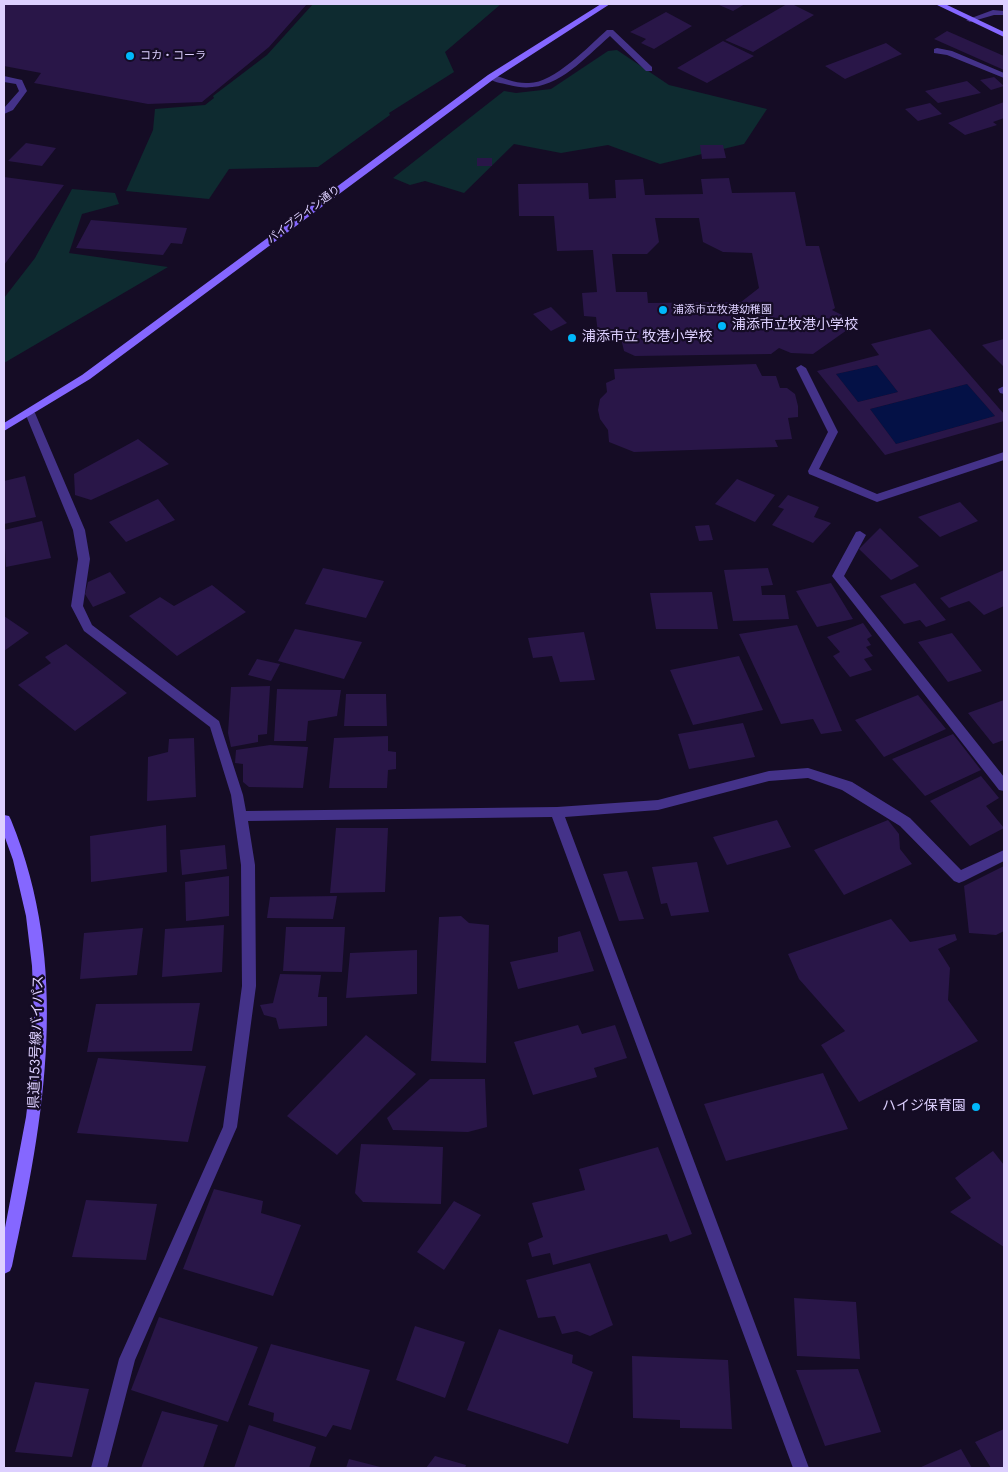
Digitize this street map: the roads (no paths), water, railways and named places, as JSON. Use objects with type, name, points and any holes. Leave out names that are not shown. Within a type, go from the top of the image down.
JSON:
[{"type":"main road","name":"パイプライン通り","points":[[4,428],[102,365],[491,77],[606,4]]},
{"type":"main road","points":[[939,4],[1004,35]]},
{"type":"main road","name":"県道153号線バイパス","points":[[4,820],[21,864],[28,890],[41,974],[39,1076],[32,1138],[4,1266]]},
{"type":"street","points":[[970,20],[993,12],[1004,13]]},
{"type":"street","points":[[491,77],[510,83],[536,85],[564,70],[610,32],[649,69]]},
{"type":"street","points":[[937,51],[949,52],[1004,76]]},
{"type":"street","points":[[4,79],[19,82],[23,91],[10,108],[4,111]]},
{"type":"street","points":[[801,368],[833,432],[813,471],[877,498],[1004,456]]},
{"type":"street","points":[[30,413],[79,530],[84,559],[77,606],[88,628],[214,724],[237,796],[248,865],[249,986],[230,1126],[127,1359],[99,1468]]},
{"type":"street","points":[[860,535],[838,576],[1004,786]]},
{"type":"street","points":[[241,816],[557,812],[658,805],[769,776],[808,773],[847,786],[905,822],[959,877],[1004,855]]},
{"type":"street","points":[[557,812],[801,1468]]},
{"type":"place","name":"コカ・コーラ","points":[[130,56]]},
{"type":"place","name":"浦添市立牧港幼稚園","points":[[663,310]]},
{"type":"place","name":"浦添市立牧港小学校","points":[[722,326]]},
{"type":"place","name":"浦添市立 牧港小学校","points":[[572,338]]},
{"type":"place","name":"ハイジ保育園","points":[[976,1107]]}]
